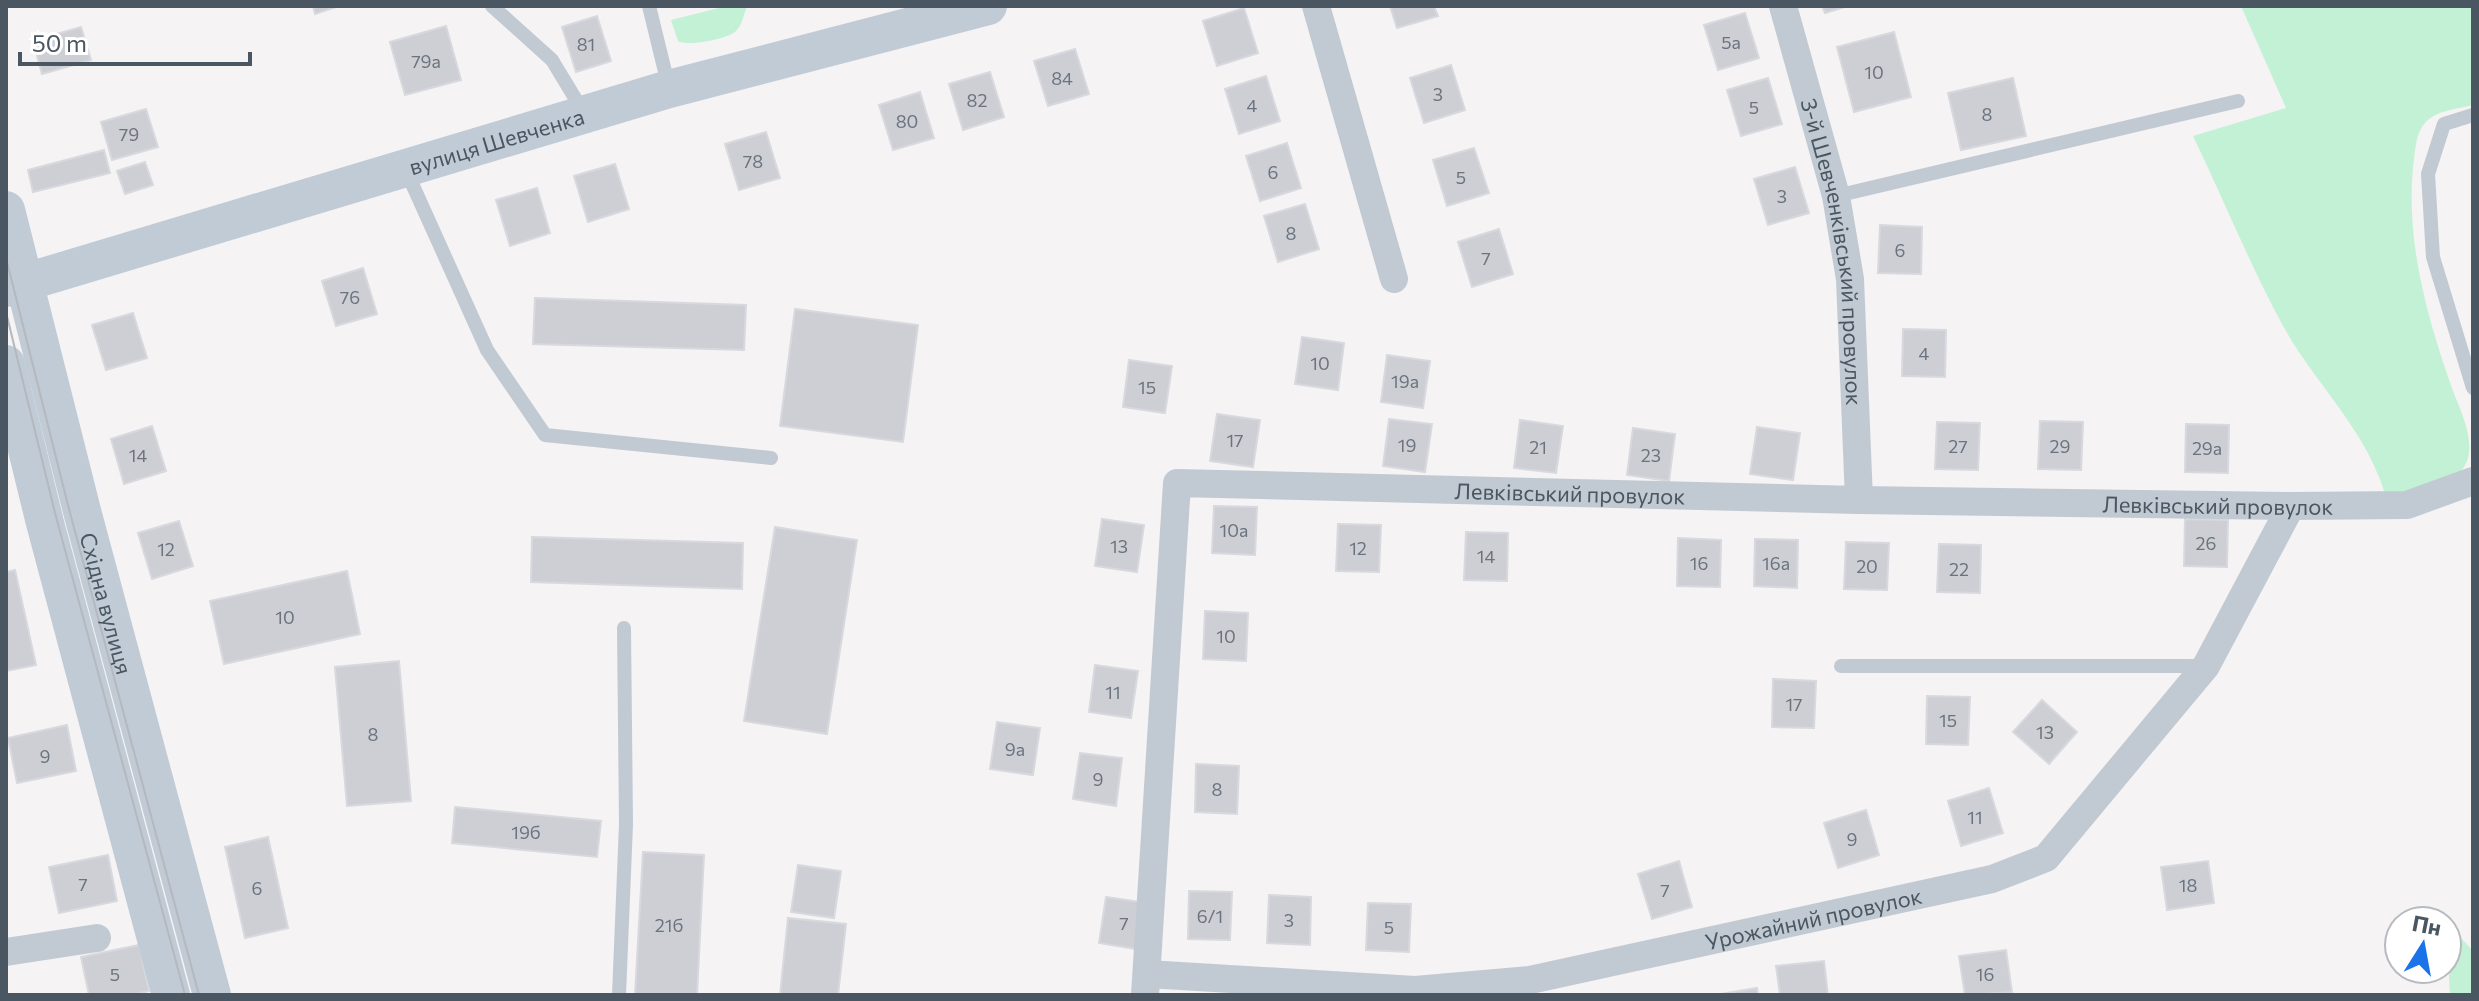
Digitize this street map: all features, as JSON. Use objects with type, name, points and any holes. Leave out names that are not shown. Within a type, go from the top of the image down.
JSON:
[{"type":"street","name":"вулиця Шевченка","points":[[15,285],[584,113],[988,6]]},
{"type":"street","points":[[1316,6],[1394,279]]},
{"type":"street","name":"3-й Шевченківський провулок","points":[[1783,6],[1836,196],[1850,279],[1859,500]]},
{"type":"street","name":"Східна вулиця","points":[[6,210],[15,285],[82,511],[212,995]]},
{"type":"street","name":"Східна вулиця","points":[[6,364],[45,523],[171,995]]},
{"type":"street","name":"Левківський провулок","points":[[1146,984],[1177,483],[1859,500],[2291,506],[2407,505],[2473,481]]},
{"type":"street","name":"Урожайний провулок","points":[[1146,984],[1415,990],[1530,980],[1992,879],[2046,858],[2206,666],[2291,506]]},
{"type":"street","points":[[6,952],[97,938]]},
{"type":"lane","points":[[492,6],[552,60],[584,113]]},
{"type":"lane","points":[[649,6],[669,89]]},
{"type":"lane","points":[[1836,196],[2238,101]]},
{"type":"lane","points":[[2473,115],[2444,124],[2428,174],[2433,257],[2473,388]]},
{"type":"lane","points":[[405,168],[487,350],[545,435],[771,458]]},
{"type":"lane","points":[[619,995],[626,824],[624,628]]},
{"type":"lane","points":[[1841,666],[2206,666]]},
{"type":"green space","points":[[727,6],[747,6],[741,23],[732,34],[707,41],[678,41],[671,20]]},
{"type":"green space","points":[[2241,6],[2473,6],[2473,105],[2441,113],[2423,125],[2416,147],[2412,188],[2412,218],[2420,277],[2443,363],[2469,439],[2464,467],[2440,484],[2387,501],[2379,476],[2355,430],[2282,324],[2193,136],[2286,108]]},
{"type":"green space","points":[[2463,940],[2473,951],[2473,995],[2450,995],[2449,985],[2463,985]]},
{"type":"building","points":[[313,6],[339,6],[315,14]]},
{"type":"building","points":[[1390,6],[1434,6],[1438,16],[1397,28]]},
{"type":"building","points":[[1822,6],[1848,6],[1825,13]]},
{"type":"building","points":[[1244,8],[1258,53],[1217,66],[1203,21]]},
{"type":"building","points":[[1745,13],[1759,58],[1718,70],[1704,25]]},
{"type":"building","points":[[597,16],[611,61],[576,72],[562,27]]},
{"type":"building","points":[[446,26],[461,80],[405,95],[390,42]]},
{"type":"building","points":[[81,27],[91,60],[42,74],[33,41]]},
{"type":"building","points":[[1894,32],[1911,97],[1854,112],[1837,47]]},
{"type":"building","points":[[1075,49],[1089,94],[1048,106],[1034,61]]},
{"type":"building","points":[[1451,65],[1465,110],[1424,123],[1410,78]]},
{"type":"building","points":[[990,72],[1004,117],[963,130],[949,84]]},
{"type":"building","points":[[1266,76],[1280,121],[1239,134],[1225,89]]},
{"type":"building","points":[[1768,78],[1782,124],[1741,136],[1727,90]]},
{"type":"building","points":[[2013,78],[2026,136],[1961,150],[1948,93]]},
{"type":"building","points":[[920,92],[934,138],[893,150],[879,105]]},
{"type":"building","points":[[146,109],[158,147],[112,160],[101,122]]},
{"type":"building","points":[[766,132],[780,178],[739,190],[725,144]]},
{"type":"building","points":[[1287,143],[1301,188],[1260,201],[1246,156]]},
{"type":"building","points":[[1474,148],[1489,193],[1447,206],[1433,160]]},
{"type":"building","points":[[104,150],[110,173],[33,192],[28,170]]},
{"type":"building","points":[[145,162],[153,185],[125,194],[117,171]]},
{"type":"building","points":[[615,164],[629,209],[588,222],[574,176]]},
{"type":"building","points":[[1795,167],[1809,213],[1768,225],[1754,179]]},
{"type":"building","points":[[537,188],[550,233],[510,246],[496,200]]},
{"type":"building","points":[[1305,204],[1319,249],[1278,262],[1264,216]]},
{"type":"building","points":[[1880,225],[1922,227],[1921,274],[1878,273]]},
{"type":"building","points":[[1499,229],[1513,274],[1472,287],[1458,242]]},
{"type":"building","points":[[363,268],[377,314],[336,326],[322,281]]},
{"type":"building","points":[[535,298],[746,305],[744,350],[533,344]]},
{"type":"building","points":[[795,309],[918,325],[903,442],[780,426]]},
{"type":"building","points":[[133,313],[147,358],[106,370],[92,325]]},
{"type":"building","points":[[1903,329],[1946,330],[1945,377],[1902,376]]},
{"type":"building","points":[[1302,337],[1344,343],[1338,390],[1295,384]]},
{"type":"building","points":[[1387,355],[1430,361],[1423,408],[1381,402]]},
{"type":"building","points":[[1129,360],[1172,366],[1165,413],[1123,407]]},
{"type":"building","points":[[1217,414],[1260,420],[1253,467],[1210,461]]},
{"type":"building","points":[[1389,419],[1432,424],[1425,472],[1383,466]]},
{"type":"building","points":[[1520,420],[1563,426],[1556,473],[1514,468]]},
{"type":"building","points":[[2040,421],[2083,422],[2081,470],[2038,469]]},
{"type":"building","points":[[1937,422],[1980,423],[1978,470],[1935,469]]},
{"type":"building","points":[[2186,424],[2229,425],[2228,473],[2185,472]]},
{"type":"building","points":[[152,426],[166,471],[124,484],[111,439]]},
{"type":"building","points":[[1757,427],[1800,433],[1793,480],[1750,474]]},
{"type":"building","points":[[1633,428],[1675,434],[1669,481],[1627,475]]},
{"type":"building","points":[[1214,506],[1257,507],[1255,555],[1212,553]]},
{"type":"building","points":[[1102,519],[1144,525],[1137,572],[1095,566]]},
{"type":"building","points":[[2185,519],[2228,520],[2227,567],[2184,566]]},
{"type":"building","points":[[179,521],[193,566],[152,579],[138,533]]},
{"type":"building","points":[[1338,524],[1381,525],[1379,572],[1336,571]]},
{"type":"building","points":[[775,527],[857,540],[827,734],[744,721]]},
{"type":"building","points":[[1466,532],[1508,533],[1507,581],[1464,580]]},
{"type":"building","points":[[532,537],[743,543],[742,589],[531,582]]},
{"type":"building","points":[[1678,538],[1721,540],[1720,587],[1677,586]]},
{"type":"building","points":[[1755,539],[1798,540],[1797,588],[1754,586]]},
{"type":"building","points":[[1846,542],[1889,543],[1887,590],[1844,589]]},
{"type":"building","points":[[1939,544],[1981,545],[1980,593],[1937,592]]},
{"type":"building","points":[[15,570],[36,665],[6,671],[6,572]]},
{"type":"building","points":[[347,571],[360,634],[224,664],[210,601]]},
{"type":"building","points":[[1205,611],[1248,613],[1246,661],[1203,659]]},
{"type":"building","points":[[399,661],[411,801],[347,806],[335,667]]},
{"type":"building","points":[[1095,665],[1138,671],[1131,718],[1089,712]]},
{"type":"building","points":[[1773,679],[1816,681],[1814,728],[1772,727]]},
{"type":"building","points":[[1927,696],[1970,697],[1968,745],[1926,744]]},
{"type":"building","points":[[2042,700],[2077,732],[2049,764],[2013,732]]},
{"type":"building","points":[[997,722],[1040,728],[1033,775],[990,769]]},
{"type":"building","points":[[67,725],[76,771],[17,783],[8,738]]},
{"type":"building","points":[[1080,753],[1122,758],[1116,806],[1073,799]]},
{"type":"building","points":[[1196,764],[1239,766],[1237,814],[1195,812]]},
{"type":"building","points":[[1989,788],[2003,833],[1961,846],[1948,801]]},
{"type":"building","points":[[455,807],[601,821],[597,857],[452,843]]},
{"type":"building","points":[[1866,810],[1879,855],[1838,868],[1824,823]]},
{"type":"building","points":[[268,837],[288,928],[245,938],[225,847]]},
{"type":"building","points":[[643,852],[704,855],[697,995],[635,995]]},
{"type":"building","points":[[108,855],[117,901],[59,913],[49,867]]},
{"type":"building","points":[[1679,861],[1692,907],[1652,919],[1638,874]]},
{"type":"building","points":[[2208,861],[2214,903],[2167,910],[2161,867]]},
{"type":"building","points":[[798,865],[841,871],[834,918],[791,912]]},
{"type":"building","points":[[1189,891],[1232,892],[1230,940],[1188,939]]},
{"type":"building","points":[[1269,895],[1311,897],[1310,945],[1267,943]]},
{"type":"building","points":[[1106,897],[1148,903],[1142,950],[1099,943]]},
{"type":"building","points":[[1368,903],[1411,904],[1409,952],[1366,950]]},
{"type":"building","points":[[788,918],[846,924],[838,995],[780,995]]},
{"type":"building","points":[[139,945],[149,991],[131,995],[89,995],[81,957]]},
{"type":"building","points":[[2006,950],[2012,992],[1965,995],[1959,956]]},
{"type":"building","points":[[1824,961],[1828,995],[1780,995],[1776,966]]},
{"type":"building","points":[[1757,988],[1758,995],[1715,995]]},
{"type":"tram line","points":[[6,258],[69,509],[199,995]]},
{"type":"tram line","points":[[6,312],[55,513],[185,995]]}]
